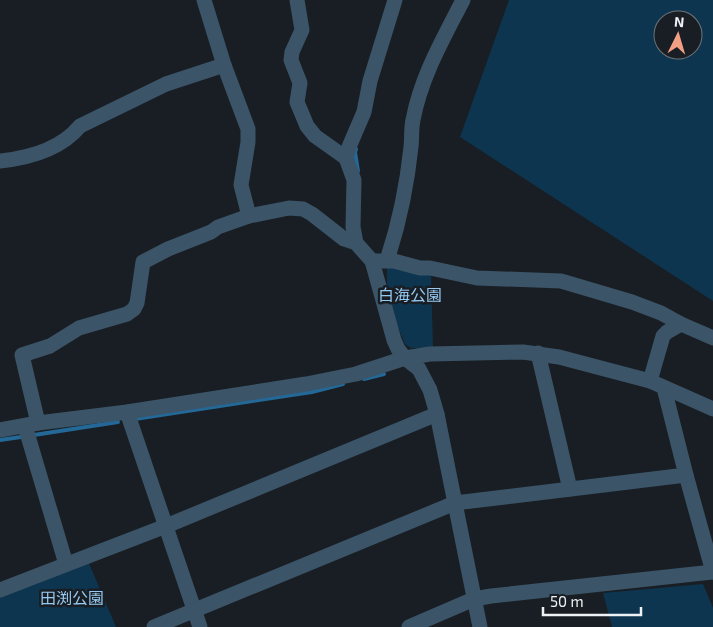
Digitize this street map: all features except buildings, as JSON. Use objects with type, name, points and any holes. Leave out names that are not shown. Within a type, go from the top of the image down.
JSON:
[{"type":"street","points":[[204,0],[224,65],[248,129],[248,142],[241,185],[249,216]]},
{"type":"street","points":[[296,0],[302,30],[292,52],[291,60],[300,83],[297,102],[307,126],[315,136],[346,158],[354,180],[353,227],[356,243]]},
{"type":"street","points":[[346,158],[364,112],[370,81],[395,0]]},
{"type":"street","points":[[463,0],[430,64],[412,122],[412,147],[396,234],[379,261],[394,340],[405,358],[419,369],[430,390],[437,414],[480,627]]},
{"type":"street","points":[[0,161],[35,154],[57,145],[71,136],[80,126],[166,84],[224,65]]},
{"type":"street","points":[[66,564],[31,424],[22,355],[50,346],[79,328],[127,314],[134,309],[137,303],[143,262],[168,249],[249,216],[297,207],[312,214],[344,238],[356,243],[379,261],[477,278],[561,281],[632,302],[661,313],[713,338]]},
{"type":"street","points":[[650,381],[663,336],[681,324]]},
{"type":"street","points":[[0,430],[306,384],[356,374],[405,358],[430,354],[523,352],[559,358],[650,381],[713,409]]},
{"type":"street","points":[[538,354],[570,488]]},
{"type":"street","points":[[409,627],[474,599],[713,572],[664,388]]},
{"type":"street","points":[[127,412],[200,627]]},
{"type":"street","points":[[0,590],[166,526],[437,414]]},
{"type":"street","points":[[154,627],[455,503],[686,475]]},
{"type":"green space","points":[[509,0],[713,0],[713,301],[460,137]]},
{"type":"green space","name":"白海公園","points":[[387,265],[431,274],[433,348],[411,348],[405,344],[397,325],[387,289]]},
{"type":"green space","name":"田渕公園","points":[[88,561],[116,627],[0,627],[0,597]]},
{"type":"green space","points":[[703,584],[713,608],[713,627],[612,627],[603,593]]},
{"type":"waterway","points":[[356,149],[358,171]]},
{"type":"waterway","points":[[364,379],[384,374]]},
{"type":"waterway","points":[[135,419],[312,392],[343,384]]},
{"type":"waterway","points":[[34,435],[118,422]]},
{"type":"waterway","points":[[0,440],[21,437]]}]
